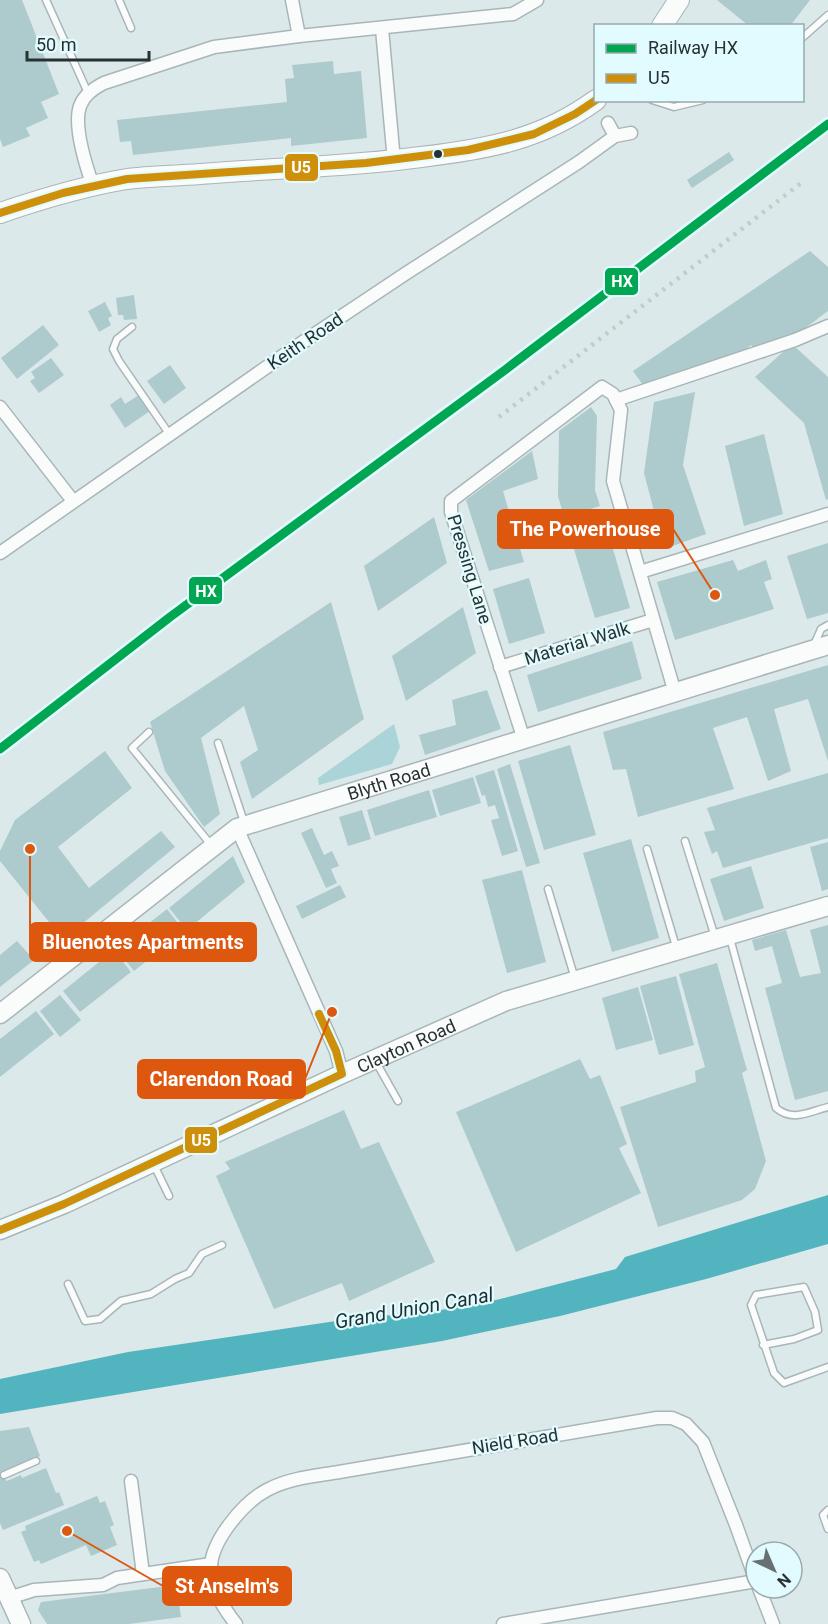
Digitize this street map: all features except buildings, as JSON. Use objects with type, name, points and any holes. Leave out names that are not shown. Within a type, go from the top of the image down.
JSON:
[{"type":"main road","points":[[663,24],[679,0]]},
{"type":"main road","points":[[0,213],[93,186],[128,179],[394,161],[470,152],[510,143],[553,126],[577,114],[594,101]]},
{"type":"street","points":[[292,0],[299,36]]},
{"type":"street","points":[[93,186],[78,124],[79,107],[88,93],[104,83],[201,50],[299,36],[513,14],[537,0]]},
{"type":"street","points":[[381,28],[394,161]]},
{"type":"street","points":[[608,123],[615,136]]},
{"type":"street","name":"Keith Road","points":[[0,553],[294,348],[615,136],[631,133]]},
{"type":"street","points":[[675,693],[613,481],[621,410],[616,400],[795,340],[828,326]]},
{"type":"street","name":"Pressing Lane","points":[[524,740],[451,512],[451,501],[602,387],[613,394],[616,400]]},
{"type":"street","points":[[0,407],[73,501]]},
{"type":"street","points":[[639,572],[828,514]]},
{"type":"street","name":"Material Walk","points":[[500,667],[653,620]]},
{"type":"street","name":"Blyth Road","points":[[0,1014],[212,847],[241,827],[819,648]]},
{"type":"street","points":[[241,827],[336,1051],[342,1074]]},
{"type":"street","name":"Clayton Road","points":[[2,1227],[64,1204],[374,1059],[506,1001],[828,906]]},
{"type":"street","name":"Nield Road","points":[[211,1564],[220,1542],[240,1512],[259,1494],[282,1484],[442,1453],[664,1418],[686,1424],[703,1442],[744,1547]]},
{"type":"street","points":[[131,1481],[142,1574]]},
{"type":"street","points":[[6,1601],[34,1590],[103,1585],[117,1578],[211,1564],[219,1597],[236,1624]]},
{"type":"street","points":[[0,1578],[6,1601],[21,1624]]},
{"type":"street","points":[[503,1624],[744,1583]]},
{"type":"street","points":[[764,1600],[773,1624]]},
{"type":"lane","points":[[46,0],[88,93]]},
{"type":"lane","points":[[119,0],[131,28]]},
{"type":"lane","points":[[804,36],[828,15]]},
{"type":"lane","points":[[659,102],[674,106],[693,102]]},
{"type":"lane","points":[[132,327],[117,339],[113,349],[170,435]]},
{"type":"lane","points":[[819,648],[821,629],[828,625]]},
{"type":"lane","points":[[149,732],[132,748],[212,847]]},
{"type":"lane","points":[[218,743],[241,827]]},
{"type":"lane","points":[[685,841],[722,936],[776,1108],[785,1116],[796,1116],[828,1107]]},
{"type":"lane","points":[[646,849],[677,950]]},
{"type":"lane","points":[[548,889],[575,980]]},
{"type":"lane","points":[[374,1059],[398,1101]]},
{"type":"lane","points":[[153,1162],[170,1196]]},
{"type":"lane","points":[[68,1284],[85,1322],[99,1319],[121,1302],[151,1294],[189,1273],[202,1254],[222,1245]]},
{"type":"lane","points":[[818,1330],[815,1312],[804,1287],[756,1294],[751,1305],[774,1373],[784,1383],[828,1367]]},
{"type":"lane","points":[[763,1345],[794,1339],[818,1330],[828,1332]]},
{"type":"lane","points":[[4,1475],[36,1461]]},
{"type":"lane","points":[[828,1510],[823,1515],[828,1529]]},
{"type":"shaded area","points":[[394,724],[400,747],[392,764],[319,785],[318,778]]},
{"type":"water","points":[[828,1195],[828,1244],[706,1279],[560,1316],[442,1341],[0,1414],[0,1379],[128,1352],[376,1315],[408,1316],[496,1300],[616,1269],[625,1257]]},
{"type":"railway","points":[[499,417],[805,180]]},
{"type":"rail line","name":"HX","points":[[0,749],[170,617],[505,370],[828,124]]},
{"type":"transit line","name":"U5","points":[[0,213],[63,193],[127,179],[366,163],[468,150],[534,134],[575,114],[594,101]]},
{"type":"transit line","name":"U5","points":[[0,1230],[64,1204],[342,1074],[336,1051],[319,1014]]},
{"type":"place","name":"The Powerhouse","points":[[715,595]]},
{"type":"place","name":"Bluenotes Apartments","points":[[30,849]]},
{"type":"place","name":"Clarendon Road","points":[[332,1012]]},
{"type":"place","name":"St Anselm's","points":[[67,1531]]},
{"type":"water label","name":"Grand Union Canal","points":[[414,1308]]}]
